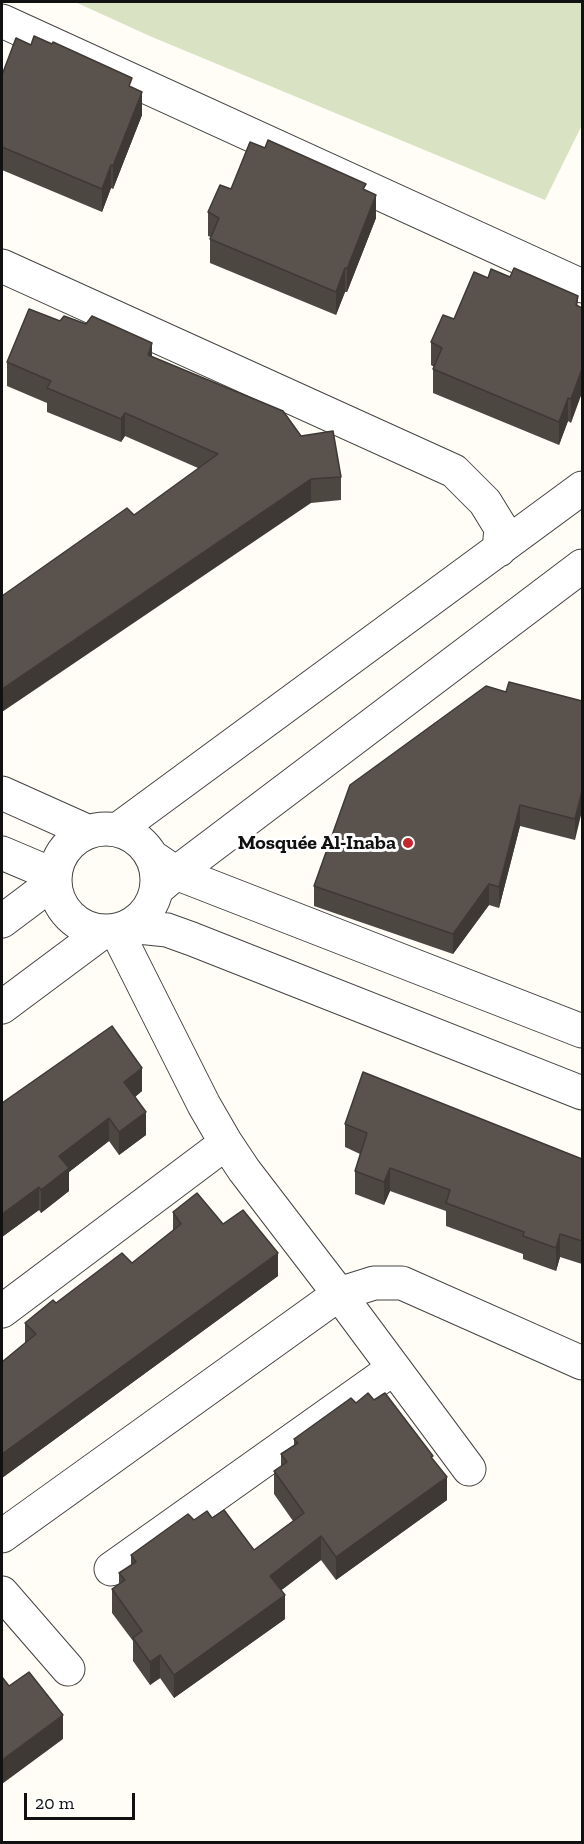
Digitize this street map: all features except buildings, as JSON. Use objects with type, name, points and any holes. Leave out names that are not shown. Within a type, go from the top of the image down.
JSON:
[{"type":"street","points":[[2,21],[582,286]]},
{"type":"street","points":[[2,266],[454,471],[486,502],[501,528],[499,550]]},
{"type":"street","points":[[582,489],[103,831],[76,838],[65,849],[58,861],[54,878],[58,901],[69,917],[85,927],[166,930],[184,936],[582,1093]]},
{"type":"street","points":[[2,1007],[116,929],[142,917],[151,904],[161,873],[582,566]]},
{"type":"street","points":[[2,793],[103,831],[131,835],[142,844],[161,873],[582,1031]]},
{"type":"street","points":[[2,853],[54,878]]},
{"type":"street","points":[[2,921],[54,878]]},
{"type":"street","points":[[116,929],[204,1105],[226,1143],[469,1469]]},
{"type":"street","points":[[2,1311],[226,1143]]},
{"type":"street","points":[[2,1536],[339,1294],[374,1283],[402,1283],[582,1364]]},
{"type":"street","points":[[111,1569],[394,1368]]},
{"type":"street","points":[[2,1593],[68,1669]]},
{"type":"green space","points":[[75,2],[582,2],[582,125],[545,200],[152,37]]},
{"type":"place","name":"Mosquée Al-Inaba","points":[[408,843]]}]
